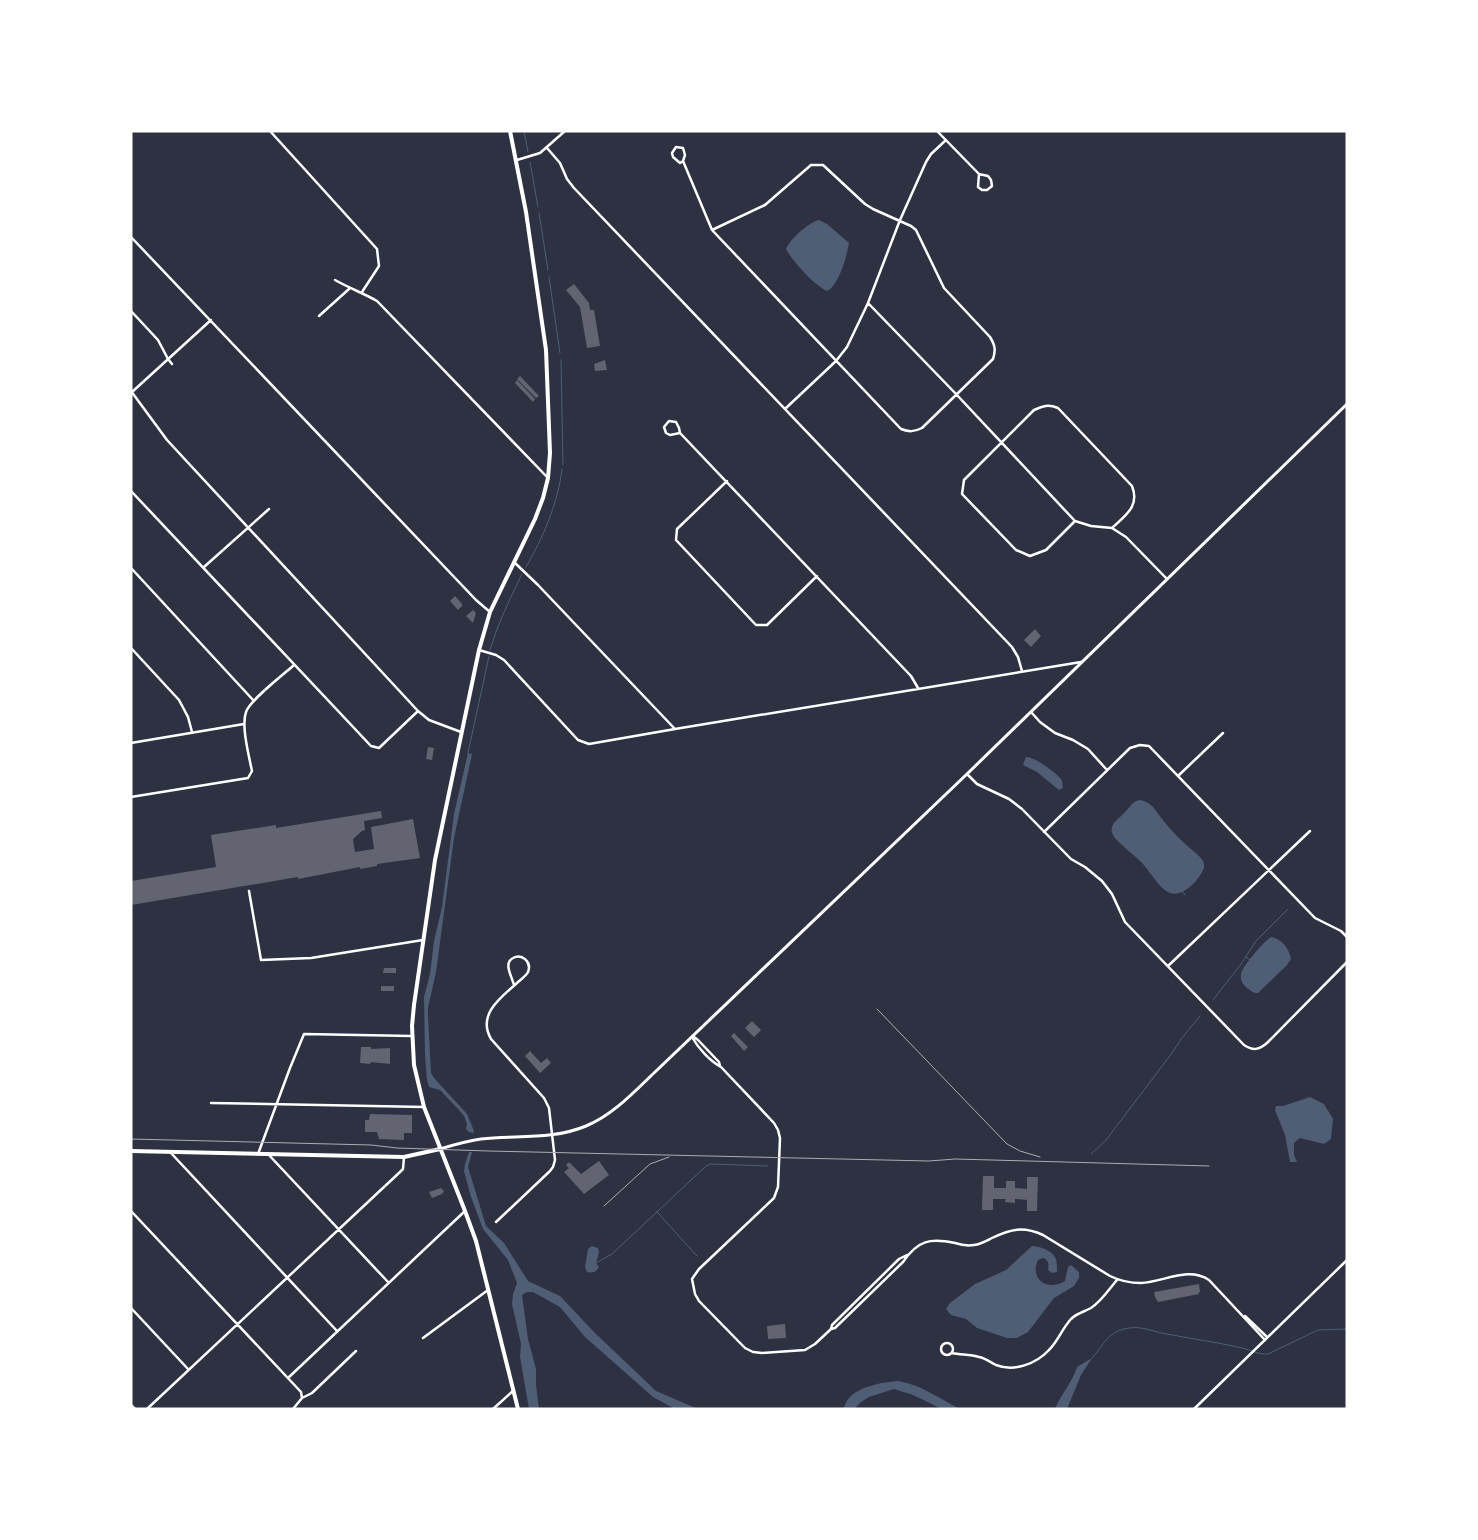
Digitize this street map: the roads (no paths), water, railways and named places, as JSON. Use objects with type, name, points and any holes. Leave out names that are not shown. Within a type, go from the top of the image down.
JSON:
[{"type":"main road","points":[[510,131],[517,160],[535,266],[547,358],[550,452],[548,478],[535,519],[490,612],[478,650],[439,838],[414,1004],[412,1036],[416,1077],[424,1107],[476,1242],[518,1409]]},
{"type":"main road","points":[[131,1151],[404,1157],[481,1139],[553,1134],[586,1126],[609,1113],[625,1101],[967,774],[1347,404]]},
{"type":"street","points":[[270,131],[377,249],[379,266],[362,292]]},
{"type":"street","points":[[517,160],[540,153],[565,131]]},
{"type":"street","points":[[937,131],[979,174],[988,176],[992,186],[988,190],[982,190],[978,187],[979,174]]},
{"type":"street","points":[[786,408],[836,361],[847,347],[868,303],[900,220],[931,154],[946,140]]},
{"type":"street","points":[[683,161],[680,162],[673,157],[672,153],[676,147],[683,148],[685,155],[683,161],[712,230],[901,429],[915,432],[922,428],[993,358],[994,344],[990,337],[944,288],[916,230],[900,220],[865,204],[823,165],[811,165],[765,205],[712,230]]},
{"type":"street","points":[[547,148],[560,163],[567,179],[574,188],[1012,647],[1018,657],[1022,671]]},
{"type":"street","points":[[131,237],[212,320],[476,600],[490,612]]},
{"type":"street","points":[[335,280],[349,289],[362,292],[377,301],[548,478]]},
{"type":"street","points":[[319,316],[349,289]]},
{"type":"street","points":[[868,303],[1075,521],[1083,525],[1112,528],[1126,537],[1167,579]]},
{"type":"street","points":[[131,311],[158,340],[172,364]]},
{"type":"street","points":[[212,320],[132,392],[167,440],[418,711],[429,720],[461,732]]},
{"type":"street","points":[[1075,521],[1046,550],[1030,556],[1016,550],[962,494],[964,480],[1034,410],[1043,406],[1050,405],[1058,408],[1132,486],[1135,494],[1133,504],[1130,510],[1112,528]]},
{"type":"street","points":[[680,433],[670,435],[666,433],[664,427],[669,421],[676,422],[680,433],[911,676],[918,688]]},
{"type":"street","points":[[727,481],[677,529],[676,540],[756,625],[767,625],[817,576]]},
{"type":"street","points":[[131,491],[371,746],[379,748],[418,711]]},
{"type":"street","points":[[204,567],[269,508]]},
{"type":"street","points":[[514,562],[675,729]]},
{"type":"street","points":[[131,568],[255,701]]},
{"type":"street","points":[[131,648],[179,700],[188,717],[192,733]]},
{"type":"street","points":[[478,650],[496,655],[504,660],[578,740],[590,744],[1081,662]]},
{"type":"street","points":[[131,797],[248,778],[252,771],[244,724],[246,711],[294,664]]},
{"type":"street","points":[[1030,712],[1055,733],[1074,740],[1088,749],[1107,770]]},
{"type":"street","points":[[131,743],[244,724]]},
{"type":"street","points":[[1178,776],[1223,734]]},
{"type":"street","points":[[1044,832],[1130,748],[1140,745],[1149,746],[1315,918],[1341,931],[1347,937]]},
{"type":"street","points":[[967,774],[977,784],[1010,799],[1071,859],[1085,867],[1102,881],[1112,894],[1125,922],[1244,1045],[1254,1049],[1262,1047],[1267,1043],[1347,962]]},
{"type":"street","points":[[1168,966],[1310,831]]},
{"type":"street","points":[[250,891],[261,960],[311,958],[423,940]]},
{"type":"street","points":[[496,1222],[553,1167],[555,1160],[549,1108],[544,1098],[491,1039],[487,1031],[486,1022],[493,1006],[528,972],[529,964],[526,959],[520,956],[515,956],[508,964],[508,970],[514,985]]},
{"type":"street","points":[[258,1154],[304,1034],[412,1036]]},
{"type":"street","points":[[692,1036],[698,1040],[774,1123],[780,1138],[778,1187],[772,1201],[696,1271],[692,1283],[694,1294],[699,1301],[745,1348],[753,1352],[762,1353],[805,1350],[815,1344],[831,1329],[835,1328],[903,1262],[908,1254],[926,1242],[940,1240],[973,1246],[1009,1231],[1024,1229],[1034,1230],[1117,1280],[1142,1283],[1187,1274],[1203,1276],[1248,1318],[1266,1339]]},
{"type":"street","points":[[211,1103],[424,1107]]},
{"type":"street","points":[[170,1152],[337,1330]]},
{"type":"street","points":[[268,1154],[389,1283]]},
{"type":"street","points":[[147,1409],[404,1169],[404,1157]]},
{"type":"street","points":[[131,1210],[301,1392],[302,1398]]},
{"type":"street","points":[[288,1378],[465,1211]]},
{"type":"street","points":[[1194,1409],[1347,1260]]},
{"type":"street","points":[[952,1353],[953,1349],[949,1343],[942,1345],[940,1349],[943,1354],[949,1355],[952,1353],[978,1357],[1004,1367],[1028,1365],[1038,1360],[1047,1352],[1072,1318],[1100,1301],[1117,1280]]},
{"type":"street","points":[[423,1338],[488,1290]]},
{"type":"street","points":[[131,1308],[189,1369]]},
{"type":"street","points":[[293,1409],[302,1398],[312,1393],[356,1351]]},
{"type":"street","points":[[493,1409],[514,1390]]},
{"type":"street","points":[[131,1405],[135,1409]]},
{"type":"water","points":[[819,220],[827,224],[849,243],[839,277],[827,291],[804,273],[786,249],[800,232]]},
{"type":"water","points":[[468,753],[472,754],[454,838],[436,972],[428,1016],[431,1073],[467,1114],[474,1131],[473,1133],[466,1129],[467,1124],[464,1116],[440,1090],[429,1087],[425,1055],[424,997],[442,907],[454,814]]},
{"type":"water","points":[[1026,757],[1039,762],[1054,773],[1062,780],[1063,788],[1059,790],[1037,772],[1023,765]]},
{"type":"water","points":[[1141,800],[1153,807],[1175,834],[1203,861],[1204,869],[1196,881],[1178,894],[1164,890],[1141,862],[1113,835],[1112,828],[1114,822],[1133,803]]},
{"type":"water","points":[[1271,937],[1284,945],[1289,951],[1291,959],[1258,993],[1255,993],[1243,984],[1241,974],[1254,954]]},
{"type":"water","points":[[1310,1097],[1324,1104],[1333,1119],[1331,1139],[1324,1144],[1300,1138],[1294,1143],[1294,1155],[1297,1162],[1290,1162],[1285,1135],[1275,1110],[1276,1106],[1283,1106]]},
{"type":"water","points":[[469,1152],[472,1152],[468,1167],[486,1226],[504,1243],[528,1281],[560,1296],[595,1333],[656,1391],[698,1409],[675,1409],[653,1397],[585,1337],[560,1307],[533,1292],[527,1292],[522,1295],[528,1339],[536,1369],[539,1409],[529,1409],[520,1357],[521,1344],[512,1304],[517,1283],[508,1260],[483,1229],[471,1197],[464,1171]]},
{"type":"water","points":[[592,1246],[598,1248],[599,1252],[596,1263],[599,1267],[595,1271],[587,1272],[585,1267],[588,1249]]},
{"type":"water","points":[[1032,1246],[1046,1250],[1056,1259],[1057,1272],[1052,1273],[1048,1270],[1046,1260],[1043,1258],[1038,1260],[1036,1273],[1042,1282],[1052,1285],[1065,1281],[1068,1267],[1071,1265],[1079,1272],[1079,1278],[1074,1286],[1054,1298],[1028,1332],[1017,1338],[1007,1338],[977,1328],[966,1319],[951,1315],[946,1309],[950,1303],[975,1284],[1006,1270]]},
{"type":"water","points":[[1092,1358],[1081,1375],[1067,1409],[1055,1409],[1077,1367]]},
{"type":"water","points":[[898,1381],[922,1389],[960,1409],[942,1409],[913,1395],[894,1389],[869,1397],[854,1409],[843,1409],[849,1398],[859,1390]]},
{"type":"waterway","points":[[524,131],[528,152]]},
{"type":"waterway","points":[[530,162],[538,207]]},
{"type":"waterway","points":[[539,213],[548,270]]},
{"type":"waterway","points":[[549,277],[560,353]]},
{"type":"waterway","points":[[561,360],[563,465]]},
{"type":"waterway","points":[[526,567],[549,520],[557,495],[562,469]]},
{"type":"waterway","points":[[490,650],[500,621],[522,574]]},
{"type":"waterway","points":[[468,753],[489,656]]},
{"type":"waterway","points":[[1213,1000],[1256,941],[1288,909]]},
{"type":"waterway","points":[[1246,957],[1250,960]]},
{"type":"waterway","points":[[1091,1154],[1106,1140],[1200,1016]]},
{"type":"waterway","points":[[596,1263],[612,1254],[706,1166],[710,1164],[768,1166]]},
{"type":"waterway","points":[[657,1212],[697,1256]]},
{"type":"waterway","points":[[1092,1358],[1110,1336],[1118,1331],[1129,1328],[1144,1329],[1233,1346],[1265,1354],[1318,1330],[1347,1329]]},
{"type":"railway","points":[[877,1009],[1007,1144],[1020,1151],[1040,1157]]},
{"type":"railway","points":[[131,1139],[371,1145],[397,1148],[488,1151],[929,1161],[955,1159],[1209,1166]]},
{"type":"railway","points":[[604,1206],[650,1164],[669,1157]]}]
